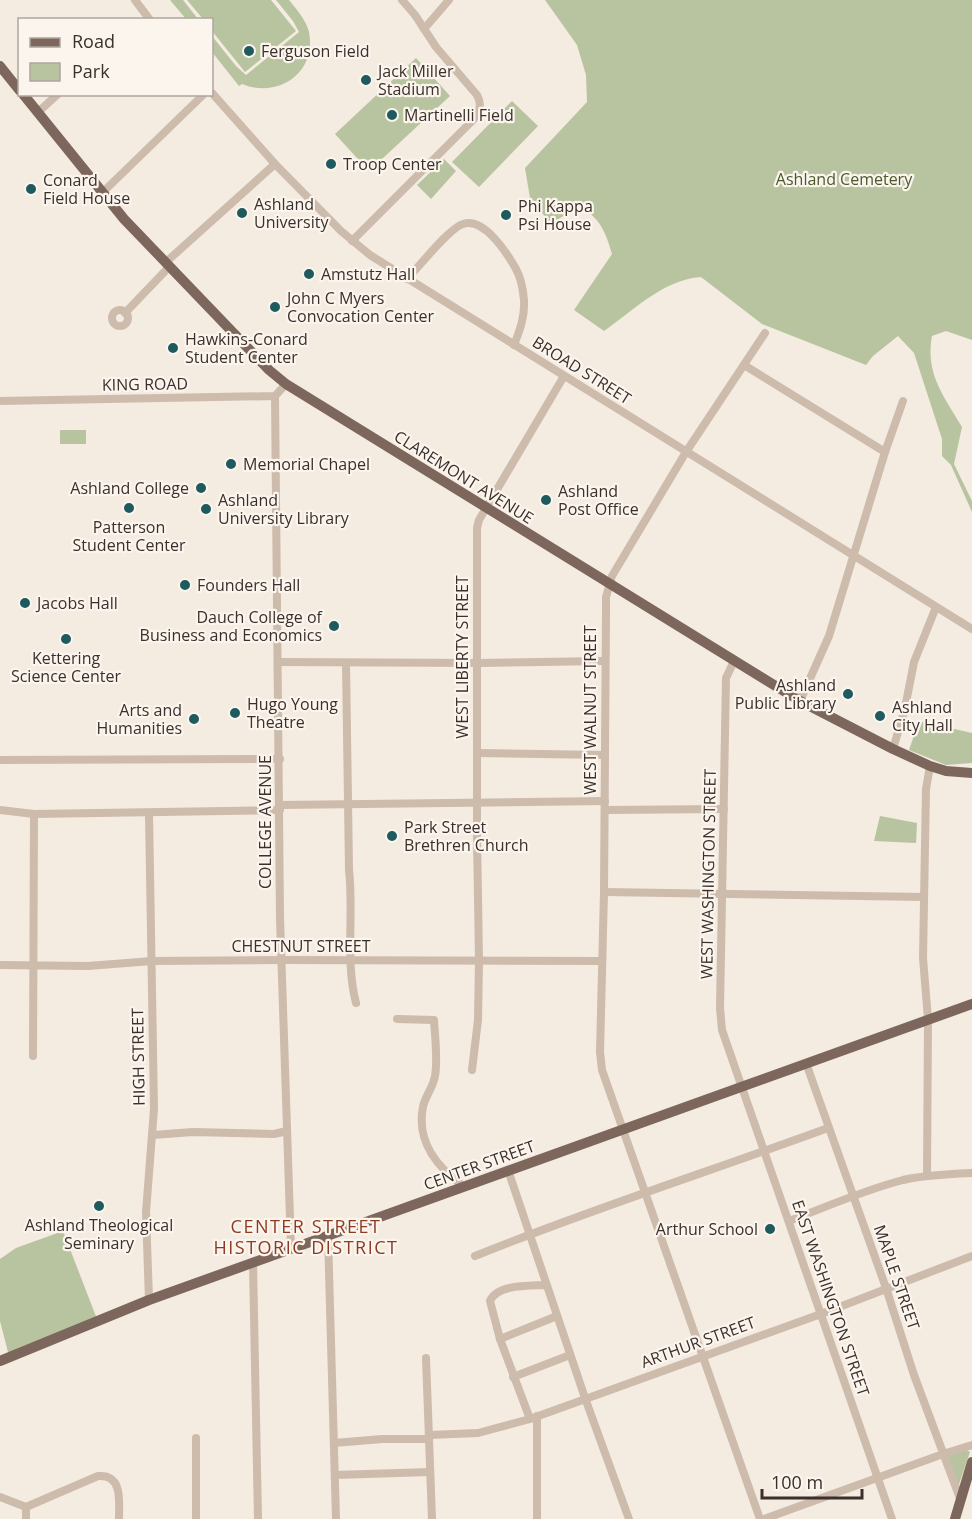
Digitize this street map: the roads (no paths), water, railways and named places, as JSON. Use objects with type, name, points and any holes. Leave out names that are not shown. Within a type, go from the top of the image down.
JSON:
[{"type":"main road","points":[[0,66],[18,88]]},
{"type":"main road","name":"CLAREMONT AVENUE","points":[[25,96],[103,192],[167,265],[269,370],[286,384],[800,701],[930,766],[946,771],[972,773]]},
{"type":"main road","name":"CENTER STREET","points":[[0,1361],[149,1300],[972,1004]]},
{"type":"main road","points":[[955,1519],[972,1461]]},
{"type":"street","points":[[135,0],[146,18]]},
{"type":"street","points":[[352,241],[471,122],[480,110],[477,95],[436,47],[416,15],[402,0]]},
{"type":"street","points":[[424,29],[448,0]]},
{"type":"street","name":"BROAD STREET","points":[[213,94],[275,164],[352,241],[407,279],[972,629]]},
{"type":"street","points":[[37,112],[55,96]]},
{"type":"street","points":[[103,192],[202,96]]},
{"type":"street","points":[[125,313],[167,265],[275,164]]},
{"type":"street","points":[[407,279],[455,228],[469,223],[483,227],[516,269],[521,283],[524,315],[514,345]]},
{"type":"street","name":"WEST WALNUT STREET","points":[[762,1519],[622,1128],[602,1070],[600,1052],[604,892],[606,597],[612,576],[686,452],[765,333]]},
{"type":"street","points":[[744,365],[885,452]]},
{"type":"street","name":"WEST LIBERTY STREET","points":[[472,1070],[478,1020],[479,961],[477,528],[479,520],[564,376]]},
{"type":"street","points":[[275,396],[286,384]]},
{"type":"street","name":"KING ROAD","points":[[0,401],[275,396]]},
{"type":"street","name":"COLLEGE AVENUE","points":[[275,396],[282,960],[291,1248]]},
{"type":"street","points":[[800,701],[829,636],[885,452],[903,401]]},
{"type":"street","points":[[893,749],[905,708],[914,662],[936,607]]},
{"type":"street","points":[[278,662],[605,661]]},
{"type":"street","name":"WEST WASHINGTON STREET","points":[[734,661],[726,678],[721,1020],[743,1087]]},
{"type":"street","points":[[346,663],[351,989],[356,1003]]},
{"type":"street","points":[[477,753],[604,755]]},
{"type":"street","points":[[0,760],[279,759]]},
{"type":"street","points":[[927,1176],[928,1019],[923,958],[926,789],[930,766]]},
{"type":"street","points":[[0,810],[34,814],[149,813],[348,804],[477,803],[724,809]]},
{"type":"street","name":"HIGH STREET","points":[[149,813],[153,1135],[146,1212],[149,1300]]},
{"type":"street","points":[[33,1056],[34,814]]},
{"type":"street","points":[[604,892],[924,897]]},
{"type":"street","name":"CHESTNUT STREET","points":[[0,965],[88,966],[152,961],[282,960],[602,961]]},
{"type":"street","points":[[397,1019],[434,1020],[435,1075],[425,1100],[422,1122],[425,1140],[435,1161],[463,1186]]},
{"type":"street","name":"MAPLE STREET","points":[[806,1063],[886,1288],[914,1375],[961,1501]]},
{"type":"street","name":"EAST WASHINGTON STREET","points":[[743,1087],[892,1519]]},
{"type":"street","points":[[475,1256],[645,1192],[828,1128]]},
{"type":"street","points":[[153,1135],[193,1132],[274,1134],[287,1131]]},
{"type":"street","points":[[508,1170],[546,1286],[629,1519]]},
{"type":"street","points":[[789,1221],[896,1182],[927,1176],[972,1173]]},
{"type":"street","points":[[328,1236],[336,1519]]},
{"type":"street","name":"ARTHUR STREET","points":[[334,1443],[478,1433],[533,1417],[821,1314],[972,1256]]},
{"type":"street","points":[[253,1263],[258,1519]]},
{"type":"street","points":[[537,1519],[533,1417],[513,1377],[491,1310],[492,1296],[506,1290],[546,1286]]},
{"type":"street","points":[[500,1339],[557,1316]]},
{"type":"street","points":[[513,1377],[570,1355]]},
{"type":"street","points":[[426,1358],[432,1519]]},
{"type":"street","points":[[196,1438],[196,1519]]},
{"type":"street","points":[[762,1519],[972,1445]]},
{"type":"street","points":[[335,1475],[430,1472]]},
{"type":"street","points":[[0,1497],[26,1507],[98,1476],[105,1476],[115,1482],[119,1491],[119,1519]]},
{"type":"street","points":[[26,1507],[27,1519]]},
{"type":"place","name":"Ferguson Field","points":[[249,51]]},
{"type":"place","name":"Jack Miller Stadium","points":[[366,80]]},
{"type":"place","name":"Martinelli Field","points":[[392,115]]},
{"type":"place","name":"Troop Center","points":[[331,164]]},
{"type":"place","name":"Conard Field House","points":[[31,189]]},
{"type":"place","name":"Ashland University","points":[[242,213]]},
{"type":"place","name":"Phi Kappa Psi House","points":[[506,215]]},
{"type":"place","name":"Amstutz Hall","points":[[309,274]]},
{"type":"place","name":"John C Myers Convocation Center","points":[[275,307]]},
{"type":"place","name":"Hawkins-Conard Student Center","points":[[173,348]]},
{"type":"place","name":"Memorial Chapel","points":[[231,464]]},
{"type":"place","name":"Ashland College","points":[[201,488]]},
{"type":"place","name":"Ashland Post Office","points":[[546,500]]},
{"type":"place","name":"Patterson Student Center","points":[[129,508]]},
{"type":"place","name":"Ashland University Library","points":[[206,509]]},
{"type":"place","name":"Founders Hall","points":[[185,585]]},
{"type":"place","name":"Jacobs Hall","points":[[25,603]]},
{"type":"place","name":"Dauch College of Business and Economics","points":[[334,626]]},
{"type":"place","name":"Kettering Science Center","points":[[66,639]]},
{"type":"place","name":"Ashland Public Library","points":[[848,694]]},
{"type":"place","name":"Hugo Young Theatre","points":[[235,713]]},
{"type":"place","name":"Ashland City Hall","points":[[880,716]]},
{"type":"place","name":"Arts and Humanities","points":[[194,719]]},
{"type":"place","name":"Park Street Brethren Church","points":[[392,836]]},
{"type":"place","name":"Ashland Theological Seminary","points":[[99,1206]]},
{"type":"place","name":"Arthur School","points":[[770,1229]]},
{"type":"district","name":"CENTER STREET HISTORIC DISTRICT","points":[[306,1236]]},
{"type":"park label","name":"Ashland Cemetery","points":[[844,179]]}]
